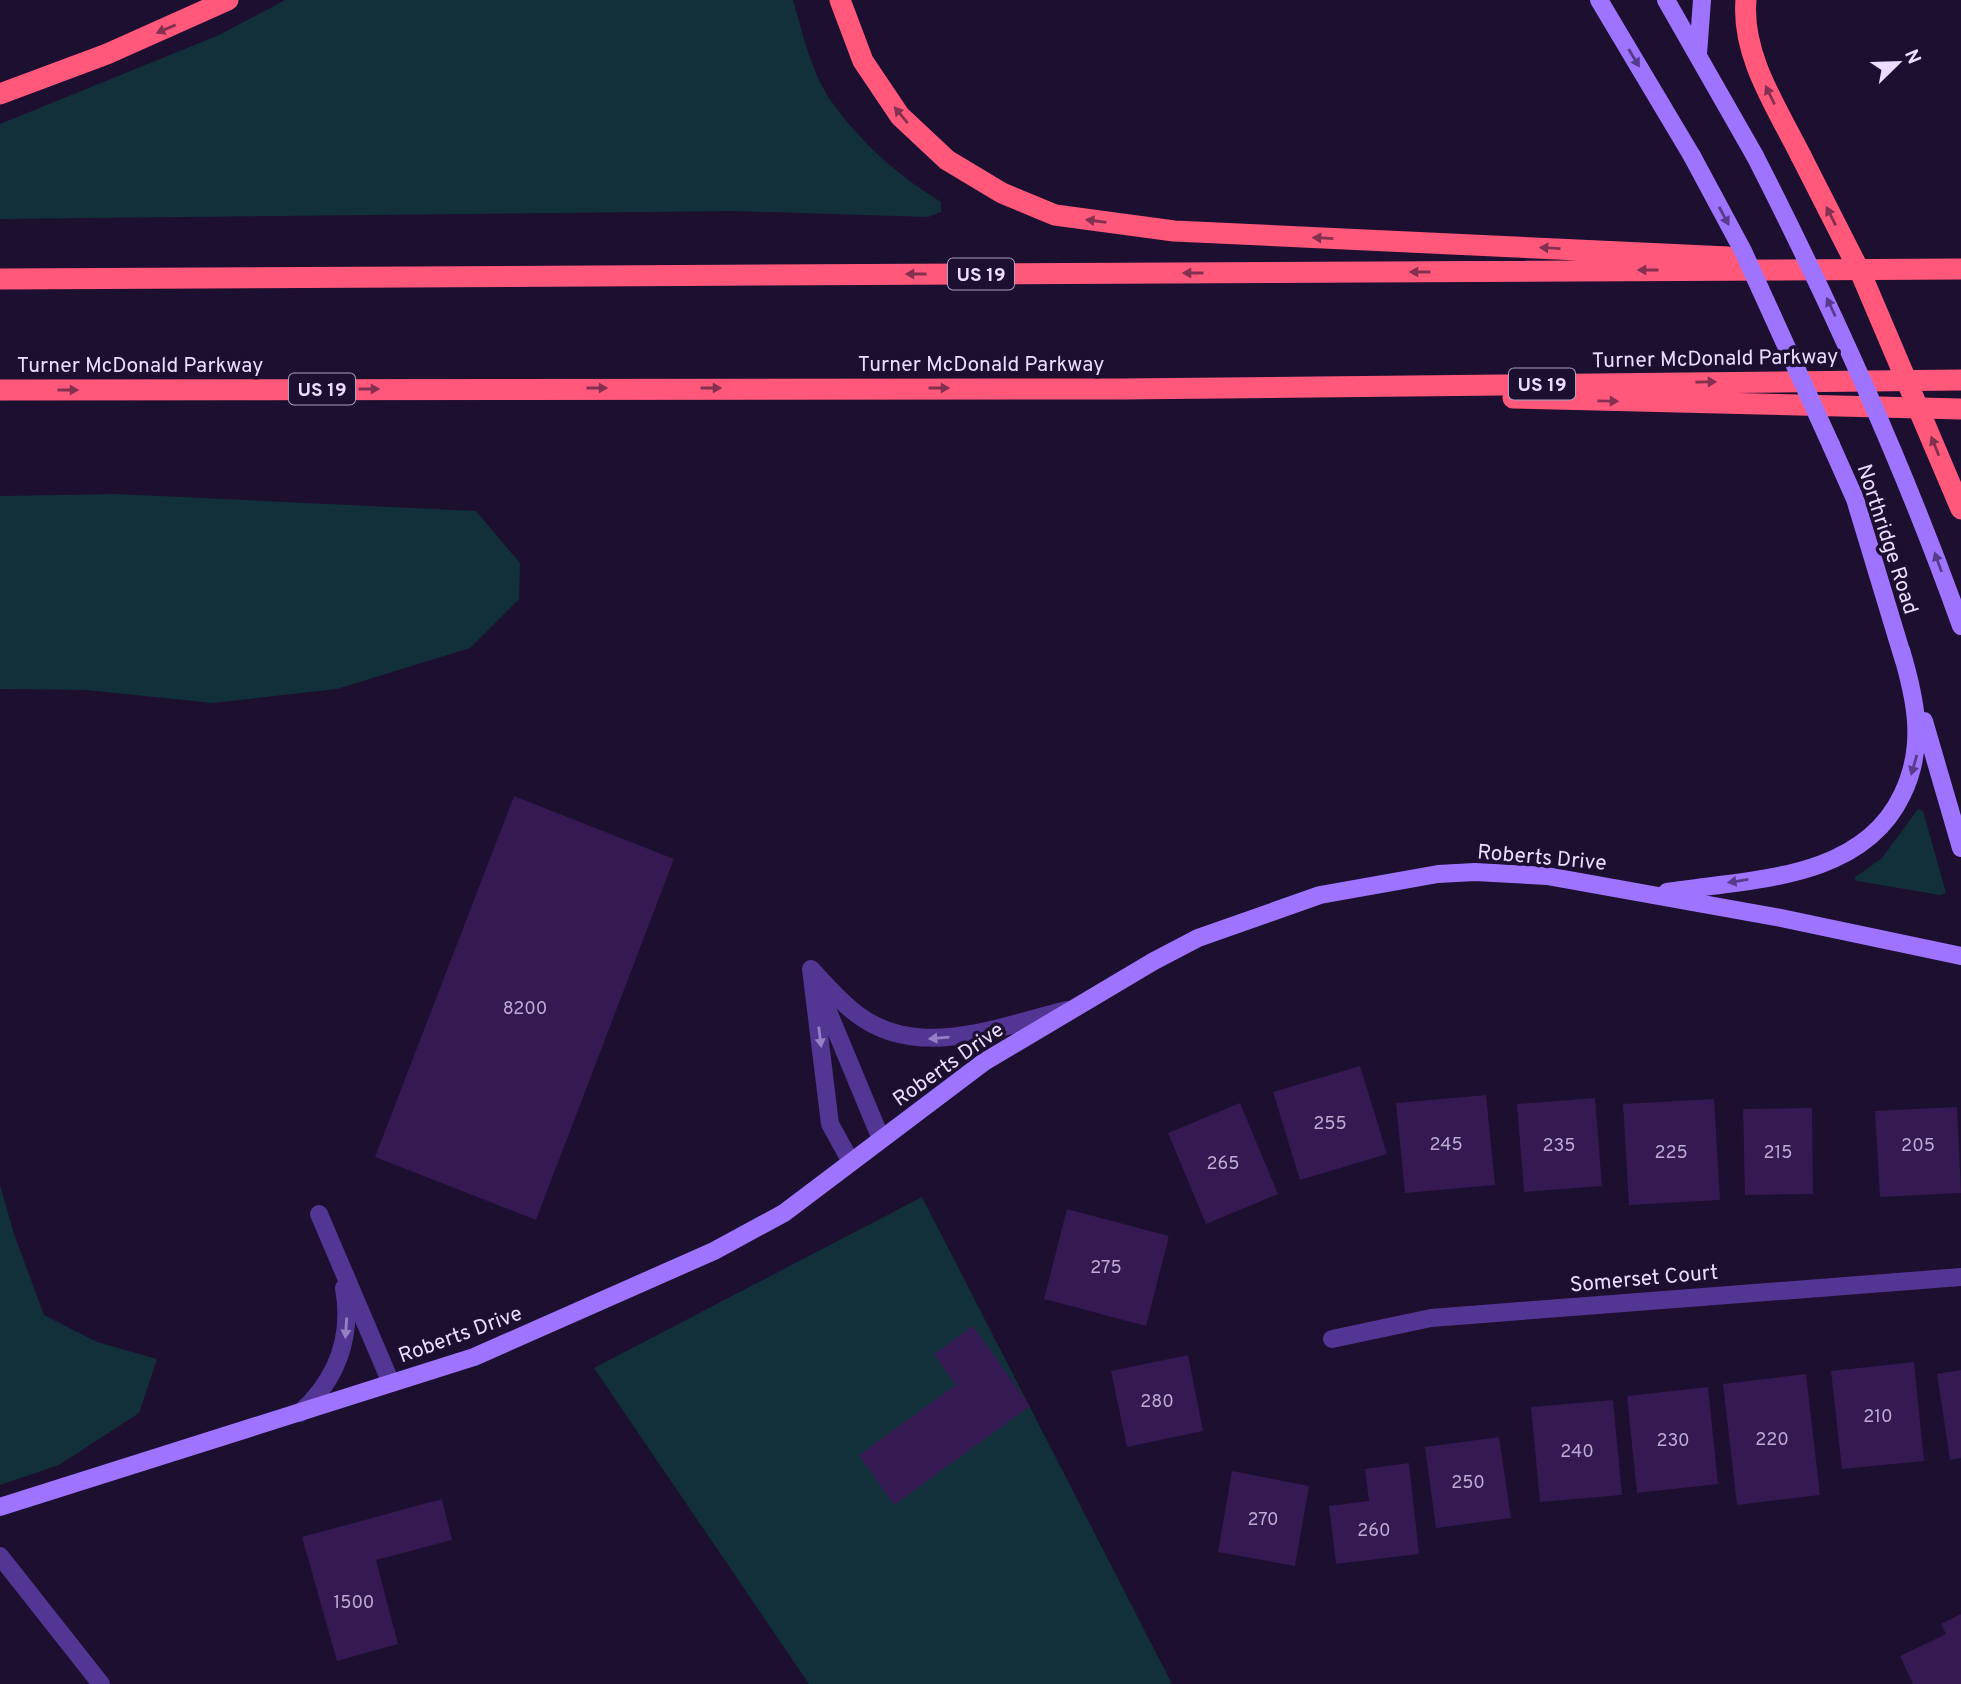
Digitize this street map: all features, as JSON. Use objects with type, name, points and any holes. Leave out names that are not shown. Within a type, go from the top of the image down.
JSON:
[{"type":"highway","points":[[0,94],[107,54],[228,0]]},
{"type":"highway","points":[[840,0],[863,61],[900,116],[947,160],[1002,193],[1055,215],[1174,231],[1961,268]]},
{"type":"highway","points":[[1746,0],[1746,26],[1755,59],[1862,275],[1961,509]]},
{"type":"highway","name":"US 19","points":[[0,279],[1961,268]]},
{"type":"highway","name":"Turner McDonald Parkway","points":[[0,390],[1123,389],[1961,380]]},
{"type":"highway","points":[[1123,389],[1961,409]]},
{"type":"street","name":"Northridge Road","points":[[1599,0],[1692,156],[1743,251],[1855,499],[1961,848]]},
{"type":"street","name":"Northridge Road","points":[[1666,0],[1755,156],[1820,283],[1873,400],[1927,532],[1961,626]]},
{"type":"street","points":[[1698,54],[1702,0]]},
{"type":"street","points":[[1651,894],[1802,870],[1844,855],[1877,832],[1898,806],[1917,754],[1916,711],[1901,650]]},
{"type":"street","name":"Roberts Drive","points":[[0,1507],[474,1357],[714,1251],[784,1213],[984,1062],[1198,938],[1285,905],[1362,886],[1438,874],[1511,873],[1585,881],[1881,937],[1961,956]]},
{"type":"street","points":[[811,969],[859,1016],[907,1038],[961,1036],[1077,1008]]},
{"type":"street","points":[[811,969],[881,1139]]},
{"type":"street","points":[[811,969],[830,1124],[851,1162]]},
{"type":"street","points":[[319,1214],[391,1384]]},
{"type":"street","points":[[299,1414],[329,1381],[345,1342],[345,1293],[338,1261]]},
{"type":"street","name":"Somerset Court","points":[[1332,1339],[1431,1318],[1961,1277]]},
{"type":"street","points":[[0,1556],[101,1684]]},
{"type":"shaded area","points":[[285,0],[793,0],[814,68],[826,94],[857,134],[883,159],[941,202],[941,212],[928,217],[734,211],[0,219],[0,124],[219,35]]},
{"type":"shaded area","points":[[117,494],[476,511],[520,563],[519,599],[470,648],[337,689],[213,703],[86,690],[0,689],[0,496]]},
{"type":"shaded area","points":[[1918,809],[1923,811],[1946,893],[1940,895],[1857,881],[1854,878],[1882,858]]},
{"type":"shaded area","points":[[0,1185],[14,1234],[44,1315],[97,1342],[157,1359],[139,1413],[59,1465],[0,1485]]},
{"type":"shaded area","points":[[922,1197],[1172,1684],[809,1684],[594,1368]]},
{"type":"building","points":[[514,796],[674,859],[536,1220],[375,1157]]},
{"type":"building","points":[[1360,1066],[1387,1154],[1300,1180],[1273,1092]]},
{"type":"building","points":[[1486,1095],[1495,1185],[1405,1193],[1396,1103]]},
{"type":"building","points":[[1595,1098],[1602,1186],[1524,1192],[1517,1104]]},
{"type":"building","points":[[1714,1099],[1720,1200],[1629,1205],[1623,1104]]},
{"type":"building","points":[[1240,1103],[1278,1194],[1206,1224],[1168,1133]]},
{"type":"building","points":[[1957,1107],[1961,1193],[1880,1197],[1875,1111]]},
{"type":"building","points":[[1812,1108],[1813,1194],[1745,1195],[1743,1109]]},
{"type":"building","points":[[1067,1209],[1169,1236],[1146,1326],[1044,1299]]},
{"type":"building","points":[[973,1326],[1030,1406],[894,1505],[859,1455],[956,1385],[934,1354]]},
{"type":"building","points":[[1188,1355],[1203,1431],[1127,1447],[1111,1371]]},
{"type":"building","points":[[1914,1362],[1924,1461],[1842,1469],[1831,1371]]},
{"type":"building","points":[[1961,1370],[1961,1458],[1950,1460],[1937,1374]]},
{"type":"building","points":[[1806,1374],[1820,1495],[1737,1505],[1723,1384]]},
{"type":"building","points":[[1708,1387],[1718,1484],[1637,1493],[1627,1396]]},
{"type":"building","points":[[1613,1400],[1622,1495],[1540,1502],[1531,1407]]},
{"type":"building","points":[[1499,1437],[1511,1518],[1436,1528],[1425,1447]]},
{"type":"building","points":[[1409,1463],[1419,1554],[1336,1564],[1329,1506],[1369,1501],[1365,1469]]},
{"type":"building","points":[[1232,1471],[1309,1486],[1295,1566],[1218,1552]]},
{"type":"building","points":[[442,1499],[452,1540],[376,1560],[398,1644],[337,1661],[302,1537]]},
{"type":"building","points":[[1961,1614],[1961,1684],[1913,1684],[1900,1656],[1946,1634],[1941,1624]]}]
